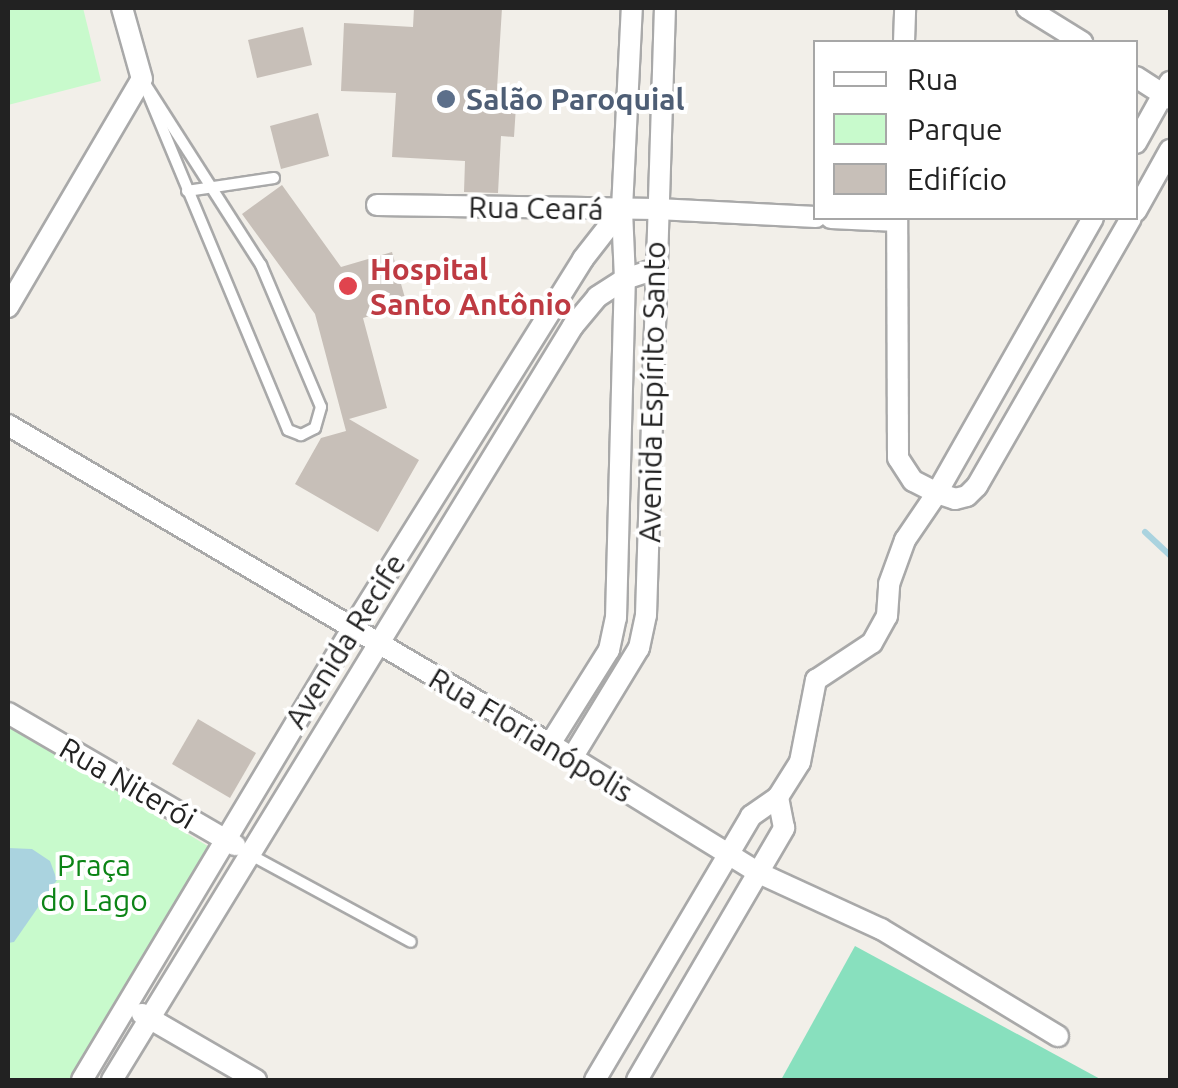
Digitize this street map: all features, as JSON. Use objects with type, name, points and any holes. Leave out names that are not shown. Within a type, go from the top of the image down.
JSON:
[{"type":"street","points":[[8,308],[142,79],[122,8]]},
{"type":"street","name":"Avenida Espírito Santo","points":[[550,744],[609,650],[616,618],[625,279],[622,209],[632,8]]},
{"type":"street","name":"Avenida Espírito Santo","points":[[572,758],[639,648],[646,615],[666,8]]},
{"type":"street","points":[[904,40],[905,8]]},
{"type":"street","points":[[1027,8],[1079,40]]},
{"type":"street","points":[[631,40],[664,42]]},
{"type":"street","points":[[1138,78],[1168,92],[1138,140]]},
{"type":"street","points":[[1138,199],[1170,150]]},
{"type":"street","name":"Rua Ceará","points":[[376,205],[657,209],[813,217]]},
{"type":"street","name":"Avenida Recife","points":[[82,1080],[285,738],[583,260],[622,209]]},
{"type":"street","points":[[897,220],[898,458],[913,481],[955,499],[968,496],[977,486],[1072,322],[1125,220]]},
{"type":"street","points":[[595,1080],[751,816],[778,797],[800,762],[816,680],[872,643],[887,616],[889,584],[905,540],[938,494],[1092,220]]},
{"type":"street","name":"Avenida Recife","points":[[112,1080],[573,326],[596,297],[625,279],[656,269]]},
{"type":"street","points":[[1043,306],[1072,322]]},
{"type":"street","name":"Rua Florianópolis","points":[[8,425],[550,744],[758,873],[881,929],[1058,1036]]},
{"type":"street","points":[[436,495],[458,511]]},
{"type":"street","name":"Rua Niterói","points":[[8,713],[248,853]]},
{"type":"street","points":[[285,738],[309,754]]},
{"type":"street","points":[[613,1050],[641,1074],[784,828],[778,797]]},
{"type":"street","points":[[664,962],[696,980]]},
{"type":"street","points":[[127,1006],[256,1080]]},
{"type":"lane","points":[[142,79],[214,185],[261,264],[321,407],[315,428],[302,435],[288,430],[142,79]]},
{"type":"lane","points":[[188,191],[274,178]]},
{"type":"lane","points":[[248,853],[411,942]]},
{"type":"green space","points":[[8,8],[83,8],[101,81],[8,105]]},
{"type":"green space","name":"Praça do Lago","points":[[8,726],[216,851],[78,1080],[8,1080]]},
{"type":"green space","points":[[855,946],[1102,1080],[781,1080]]},
{"type":"water","points":[[8,848],[32,849],[50,861],[57,880],[14,942],[8,943]]},
{"type":"building","name":"Salão Paroquial","points":[[414,8],[502,8],[496,105],[516,106],[514,137],[501,136],[498,193],[464,192],[465,161],[392,157],[396,93],[341,91],[344,23],[413,27]]},
{"type":"building","points":[[303,27],[312,65],[257,78],[248,40]]},
{"type":"building","points":[[318,113],[329,156],[281,169],[270,126]]},
{"type":"building","name":"Hospital Santo Antônio","points":[[282,185],[341,267],[392,252],[407,305],[363,318],[387,408],[349,419],[419,460],[378,532],[295,484],[321,438],[346,431],[315,314],[242,214]]},
{"type":"building","points":[[198,719],[256,753],[230,798],[172,764]]},
{"type":"waterway","points":[[1145,532],[1170,555]]},
{"type":"place","name":"Salão Paroquial","points":[[446,99]]},
{"type":"place","name":"Hospital Santo Antônio","points":[[348,286]]}]
